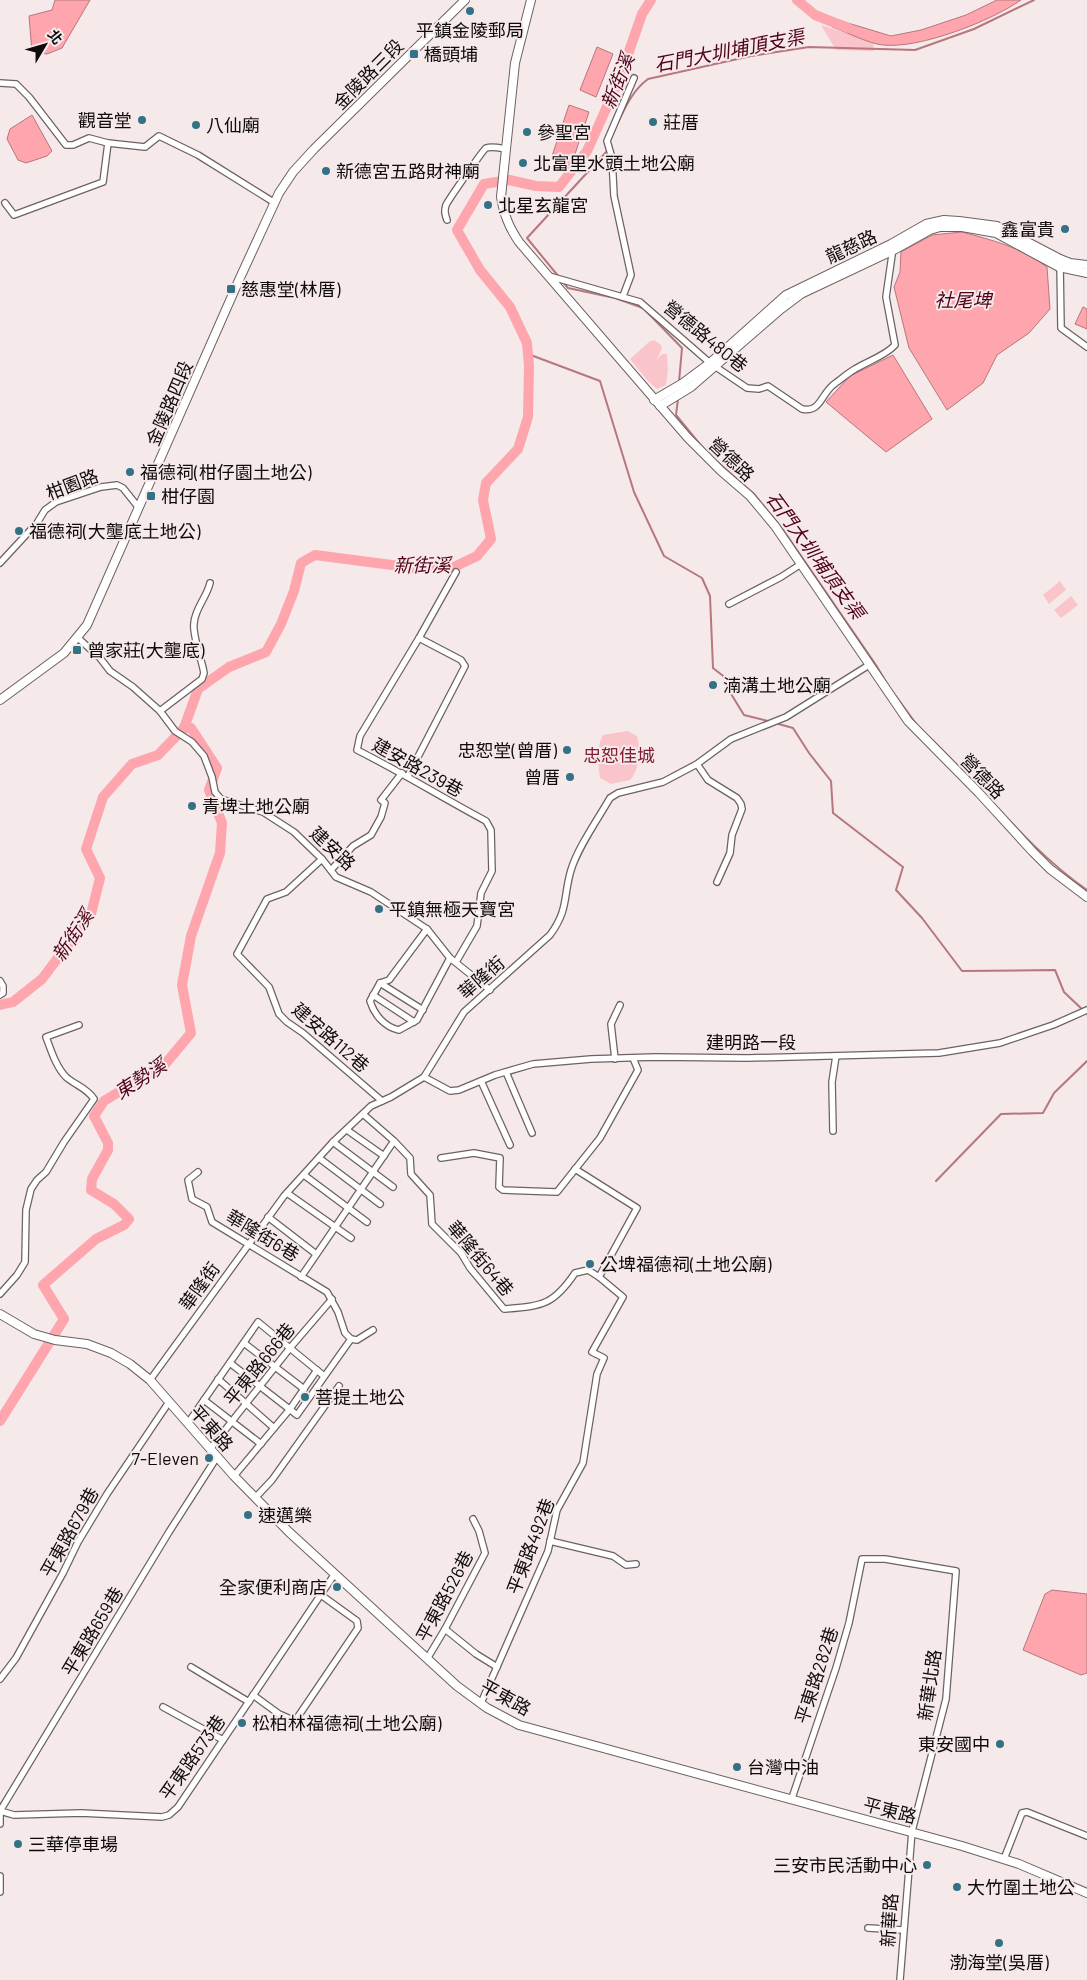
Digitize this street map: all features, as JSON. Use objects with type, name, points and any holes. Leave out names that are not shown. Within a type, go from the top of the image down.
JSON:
[{"type":"street","name":"金陵路三段","points":[[294,172],[383,79],[465,0]]},
{"type":"street","points":[[447,220],[444,213],[453,192],[465,178],[483,150],[489,147],[506,148],[515,63],[531,0]]},
{"type":"street","points":[[623,296],[631,275],[614,196],[612,158],[607,141],[634,78]]},
{"type":"street","points":[[0,83],[16,84],[29,97],[66,145],[72,145],[89,138],[108,143],[145,147],[159,136],[198,155],[274,203]]},
{"type":"street","points":[[5,203],[14,215],[103,182],[108,143]]},
{"type":"street","name":"營德路","points":[[506,148],[500,197],[509,228],[654,400],[701,452],[758,504],[908,721],[1050,869],[1087,897]]},
{"type":"street","name":"金陵路四段","points":[[0,700],[64,653],[87,625],[238,280],[274,203],[294,172]]},
{"type":"street","name":"龍慈路","points":[[660,406],[691,387],[786,294],[892,247],[926,224],[944,220],[959,220],[997,226],[1060,263],[1087,273]]},
{"type":"street","name":"營德路480巷","points":[[548,276],[640,302],[713,364],[746,388],[760,389],[768,386],[802,409],[808,410],[815,408],[830,387],[854,369],[896,345],[886,297],[892,247]]},
{"type":"street","points":[[1060,263],[1060,325],[1061,328],[1087,347]]},
{"type":"street","name":"龍慈路","points":[[1060,263],[1087,265]]},
{"type":"street","name":"龍慈路","points":[[654,400],[713,364]]},
{"type":"street","name":"柑園路","points":[[0,563],[37,524],[45,510],[56,502],[101,487],[117,485],[123,488],[139,508]]},
{"type":"street","points":[[729,604],[782,577],[801,564]]},
{"type":"street","name":"建安路239巷","points":[[456,572],[360,736],[356,746],[357,750],[408,776],[428,790],[486,821],[491,830],[492,871],[481,893],[477,926],[456,962]]},
{"type":"street","points":[[78,638],[100,658],[110,671],[134,687],[160,711],[202,679],[204,673],[194,623],[201,603],[208,593],[210,583]]},
{"type":"street","points":[[408,776],[465,666],[461,660],[419,638]]},
{"type":"street","name":"華隆街","points":[[150,1380],[248,1243],[287,1193],[333,1142],[371,1106],[424,1078],[464,1012],[550,935],[560,922],[565,908],[572,869],[589,834],[610,798],[618,793],[663,782],[697,764],[731,738],[786,717],[869,665]]},
{"type":"street","name":"建安路","points":[[160,711],[175,731],[192,742],[204,756],[212,776],[215,792],[221,799],[263,812],[294,832],[342,881],[371,892],[427,930],[450,958],[490,990]]},
{"type":"street","points":[[697,764],[708,780],[737,798],[742,804],[742,809],[732,835],[730,853],[717,882]]},
{"type":"street","points":[[331,870],[353,846],[371,835],[381,817],[385,803],[381,800],[402,773]]},
{"type":"street","name":"建安路112巷","points":[[322,859],[286,892],[267,899],[237,954],[268,987],[279,1014],[382,1101]]},
{"type":"street","points":[[427,930],[389,980],[380,983],[370,1001],[374,1012],[394,1029],[399,1030],[414,1022],[423,1010],[450,958]]},
{"type":"street","points":[[0,981],[3,986],[3,993],[0,995]]},
{"type":"street","points":[[380,983],[423,1010]]},
{"type":"street","points":[[373,995],[414,1022]]},
{"type":"street","points":[[616,1059],[611,1024],[620,1006]]},
{"type":"street","name":"建明路一段","points":[[424,1078],[450,1091],[459,1090],[532,1064],[655,1057],[748,1058],[939,1053],[1000,1043],[1053,1025],[1087,1010]]},
{"type":"street","points":[[0,1294],[18,1275],[25,1262],[26,1210],[30,1189],[46,1172],[94,1099],[90,1093],[66,1077],[60,1069],[46,1037],[79,1025]]},
{"type":"street","points":[[833,1131],[832,1082],[836,1056]]},
{"type":"street","points":[[441,1158],[474,1153],[500,1158],[499,1187],[503,1190],[557,1192],[600,1138],[638,1070],[633,1058]]},
{"type":"street","points":[[506,1072],[532,1133]]},
{"type":"street","points":[[481,1081],[510,1145]]},
{"type":"street","name":"華隆街64巷","points":[[363,1114],[410,1158],[411,1174],[430,1195],[432,1224],[460,1253],[504,1309],[539,1306],[563,1290],[575,1273],[588,1270],[599,1278]]},
{"type":"street","points":[[347,1130],[384,1156]]},
{"type":"street","points":[[301,1277],[394,1141]]},
{"type":"street","points":[[333,1142],[393,1187]]},
{"type":"street","points":[[319,1158],[380,1204]]},
{"type":"street","points":[[575,1169],[637,1208],[599,1278]]},
{"type":"street","name":"華隆街6巷","points":[[198,1172],[188,1180],[192,1199],[207,1208],[212,1222],[327,1292],[332,1299]]},
{"type":"street","points":[[304,1175],[367,1222]]},
{"type":"street","points":[[287,1193],[351,1238]]},
{"type":"street","points":[[268,1218],[316,1254]]},
{"type":"street","name":"平東路492巷","points":[[481,1703],[548,1551],[557,1510],[583,1463],[596,1374],[604,1358],[592,1352],[623,1297],[599,1278]]},
{"type":"street","points":[[332,1299],[345,1333],[351,1339],[357,1340],[373,1330]]},
{"type":"street","name":"平東路666巷","points":[[210,1449],[290,1348],[332,1299]]},
{"type":"street","name":"平東路","points":[[0,1314],[34,1334],[55,1340],[86,1344],[112,1353],[130,1364],[150,1380],[255,1498],[334,1575],[457,1686],[481,1703],[519,1725],[792,1798],[1004,1859],[1087,1893]]},
{"type":"street","points":[[188,1423],[258,1322],[324,1376]]},
{"type":"street","points":[[230,1363],[297,1415],[351,1339]]},
{"type":"street","points":[[244,1343],[304,1389]]},
{"type":"street","points":[[234,1476],[290,1409],[317,1370]]},
{"type":"street","points":[[218,1379],[274,1428]]},
{"type":"street","points":[[255,1498],[272,1480],[339,1386]]},
{"type":"street","points":[[204,1400],[261,1444]]},
{"type":"street","name":"平東路679巷","points":[[0,1679],[16,1658],[64,1573],[78,1542],[107,1494],[169,1402]]},
{"type":"street","name":"平東路659巷","points":[[0,1811],[169,1532],[217,1457]]},
{"type":"street","name":"平東路526巷","points":[[427,1659],[485,1553],[479,1531],[473,1519]]},
{"type":"street","points":[[550,1541],[613,1556],[626,1565],[636,1564]]},
{"type":"street","name":"新華北路","points":[[862,1559],[885,1559],[956,1570],[946,1699],[912,1832]]},
{"type":"street","name":"平東路282巷","points":[[792,1798],[844,1641],[862,1559]]},
{"type":"street","name":"平東路573巷","points":[[0,1811],[14,1814],[81,1813],[162,1817],[169,1815],[178,1807],[334,1575]]},
{"type":"street","points":[[253,1695],[279,1714],[295,1721],[358,1628],[357,1621],[321,1595]]},
{"type":"street","points":[[445,1629],[476,1654],[497,1667]]},
{"type":"street","points":[[190,1668],[249,1702]]},
{"type":"street","points":[[163,1706],[223,1740]]},
{"type":"street","points":[[0,1806],[0,1824]]},
{"type":"street","points":[[1004,1859],[1022,1814],[1027,1812],[1087,1836]]},
{"type":"street","name":"新華路","points":[[900,1980],[912,1832]]},
{"type":"street","points":[[0,1876],[0,1892]]},
{"type":"street","points":[[868,1928],[903,1930]]},
{"type":"green space","points":[[821,25],[873,42],[874,51],[836,50]]},
{"type":"green space","points":[[654,340],[661,345],[662,349],[656,361],[662,354],[667,354],[668,370],[666,385],[657,389],[630,359],[649,342]]},
{"type":"green space","points":[[1060,581],[1066,590],[1049,604],[1043,595]]},
{"type":"green space","points":[[1071,596],[1078,605],[1061,618],[1054,610]]},
{"type":"green space","name":"忠恕佳城","points":[[628,731],[637,736],[638,765],[630,780],[611,784],[600,778],[599,745],[603,735]]},
{"type":"water","points":[[55,0],[90,0],[62,48],[47,54],[32,52],[29,16],[52,10]]},
{"type":"water","points":[[997,0],[1021,0],[974,25],[916,43],[883,45],[832,27],[838,20],[891,36],[921,30],[966,15]]},
{"type":"water","points":[[597,47],[613,54],[596,97],[580,90]]},
{"type":"water","points":[[569,105],[589,112],[571,166],[551,159]]},
{"type":"water","points":[[32,115],[52,151],[47,156],[26,163],[18,160],[7,139],[10,129]]},
{"type":"water","name":"社尾埤","points":[[962,232],[1017,250],[1038,260],[1047,267],[1050,309],[1029,333],[997,355],[983,383],[947,410],[909,348],[894,287],[900,272],[901,252],[932,235]]},
{"type":"water","points":[[1083,307],[1087,309],[1087,329],[1075,324]]},
{"type":"water","points":[[893,355],[932,419],[886,452],[826,402],[850,376]]},
{"type":"water","points":[[1052,1590],[1087,1594],[1087,1673],[1081,1675],[1023,1650],[1045,1594]]},
{"type":"waterway","name":"新街溪","points":[[0,1005],[13,1002],[42,979],[91,914],[100,878],[86,849],[103,797],[132,764],[158,755],[184,728],[198,689],[229,667],[266,652],[281,624],[294,591],[301,563],[315,555],[415,568],[454,567],[477,556],[491,539],[483,500],[486,483],[518,449],[528,417],[529,366],[527,343],[510,307],[480,270],[457,230],[484,184],[509,180],[536,186],[559,187],[587,151],[619,80],[642,14],[651,0]]},
{"type":"waterway","name":"新街溪","points":[[797,0],[815,15],[848,28]]},
{"type":"waterway","name":"石門大圳埔頂支渠","points":[[618,122],[634,93],[648,79],[751,56],[809,47],[915,50],[974,29],[1034,0]]},
{"type":"waterway","name":"石門大圳埔頂支渠","points":[[559,277],[527,238],[608,150]]},
{"type":"waterway","name":"石門大圳埔頂支渠","points":[[563,282],[568,288],[615,298],[643,308]]},
{"type":"waterway","name":"石門大圳埔頂支渠","points":[[646,311],[682,348],[679,382]]},
{"type":"waterway","name":"石門大圳埔頂支渠","points":[[528,354],[600,381],[634,492],[664,556],[702,578],[710,596],[713,668],[727,679],[728,689],[744,715],[768,721]]},
{"type":"waterway","name":"石門大圳埔頂支渠","points":[[678,399],[676,415],[703,448]]},
{"type":"waterway","name":"石門大圳埔頂支渠","points":[[713,458],[754,494],[784,531],[889,687]]},
{"type":"waterway","name":"石門大圳埔頂支渠","points":[[895,695],[917,725]]},
{"type":"waterway","name":"石門大圳埔頂支渠","points":[[775,723],[793,728],[809,753],[831,781],[833,813],[903,867],[896,890],[922,918],[962,971],[1055,970],[1064,992],[1087,1014]]},
{"type":"waterway","name":"東勢溪","points":[[0,1421],[64,1319],[43,1285],[96,1239],[124,1225],[129,1219],[114,1204],[91,1190],[92,1179],[108,1150],[108,1143],[94,1116],[104,1101],[166,1063],[191,1033],[182,985],[191,936],[220,853],[222,823],[209,790],[217,768],[191,728],[184,728]]},
{"type":"waterway","name":"石門大圳埔頂支渠","points":[[929,737],[1025,837],[1065,874],[1087,890]]},
{"type":"waterway","name":"石門大圳埔頂支渠","points":[[936,1181],[1001,1114],[1043,1113],[1054,1093],[1087,1061]]},
{"type":"place","name":"平鎮金陵郵局","points":[[470,11]]},
{"type":"place","name":"橋頭埔","points":[[414,54]]},
{"type":"place","name":"觀音堂","points":[[142,120]]},
{"type":"place","name":"莊厝","points":[[653,122]]},
{"type":"place","name":"八仙廟","points":[[196,125]]},
{"type":"place","name":"參聖宮","points":[[527,132]]},
{"type":"place","name":"北富里水頭土地公廟","points":[[523,163]]},
{"type":"place","name":"新德宮五路財神廟","points":[[326,171]]},
{"type":"place","name":"北星玄龍宮","points":[[488,205]]},
{"type":"place","name":"鑫富貴","points":[[1065,229]]},
{"type":"place","name":"慈惠堂(林厝)","points":[[231,289]]},
{"type":"place","name":"福德祠(柑仔園土地公)","points":[[130,472]]},
{"type":"place","name":"柑仔園","points":[[151,496]]},
{"type":"place","name":"福德祠(大壟底土地公)","points":[[19,531]]},
{"type":"place","name":"曾家莊(大壟底)","points":[[77,650]]},
{"type":"place","name":"湳溝土地公廟","points":[[713,685]]},
{"type":"place","name":"忠恕堂(曾厝)","points":[[567,750]]},
{"type":"place","name":"曾厝","points":[[570,777]]},
{"type":"place","name":"青埤土地公廟","points":[[192,806]]},
{"type":"place","name":"平鎮無極天寶宮","points":[[379,909]]},
{"type":"place","name":"公埤福德祠(土地公廟)","points":[[590,1264]]},
{"type":"place","name":"菩提土地公","points":[[305,1397]]},
{"type":"place","name":"7-Eleven","points":[[209,1458]]},
{"type":"place","name":"速邁樂","points":[[248,1515]]},
{"type":"place","name":"全家便利商店","points":[[337,1587]]},
{"type":"place","name":"松柏林福德祠(土地公廟)","points":[[242,1723]]},
{"type":"place","name":"東安國中","points":[[1000,1744]]},
{"type":"place","name":"台灣中油","points":[[737,1767]]},
{"type":"place","name":"三華停車場","points":[[18,1844]]},
{"type":"place","name":"三安市民活動中心","points":[[927,1865]]},
{"type":"place","name":"大竹圍土地公","points":[[957,1887]]},
{"type":"place","name":"渤海堂(吳厝)","points":[[999,1943]]}]
